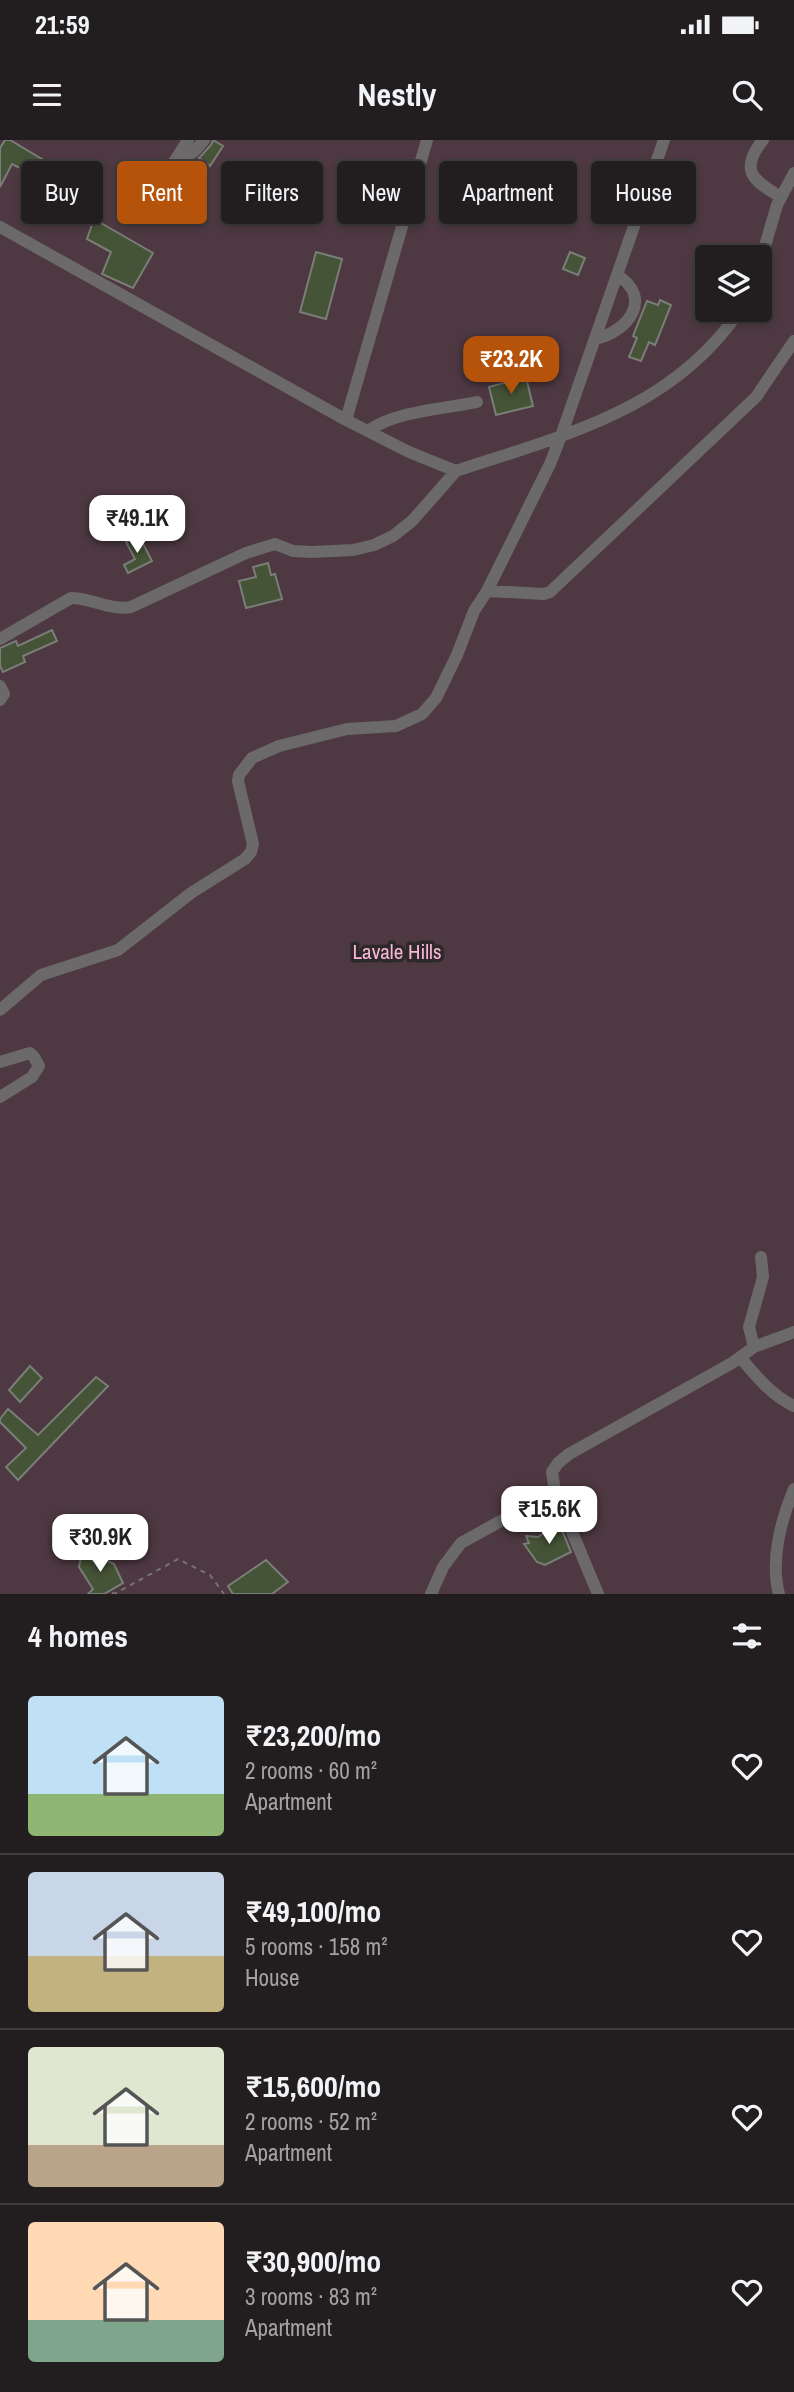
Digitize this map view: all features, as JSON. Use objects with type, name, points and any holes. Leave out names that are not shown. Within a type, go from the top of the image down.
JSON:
[{"type":"street","points":[[176,159],[188,140]]},
{"type":"street","points":[[176,159],[184,159],[193,153],[204,140]]},
{"type":"street","points":[[346,420],[427,140]]},
{"type":"street","points":[[0,1010],[41,975],[118,950],[191,894],[245,859],[253,844],[238,781],[239,775],[253,758],[279,746],[347,729],[396,726],[422,714],[436,698],[474,611],[487,591],[550,464],[664,140]]},
{"type":"street","points":[[763,140],[752,153],[749,163],[752,174],[762,186],[781,197]]},
{"type":"street","points":[[766,245],[781,197],[794,173]]},
{"type":"street","points":[[0,227],[346,420],[409,452],[456,471]]},
{"type":"street","points":[[595,339],[610,335],[622,327],[632,313],[635,292],[629,282],[617,275]]},
{"type":"street","points":[[0,639],[71,598],[84,598],[121,608],[131,607],[246,553],[275,544],[293,551],[312,552],[353,550],[374,545],[393,536],[412,521],[456,471],[561,436],[631,407],[693,365],[732,322]]},
{"type":"street","points":[[487,591],[550,592],[756,397],[794,341]]},
{"type":"street","points":[[368,431],[395,418],[477,402]]},
{"type":"street","points":[[0,686],[4,694],[0,699]]},
{"type":"street","points":[[0,1062],[30,1054],[38,1066],[32,1077],[0,1097]]},
{"type":"street","points":[[754,1347],[749,1327],[763,1277],[761,1257]]},
{"type":"street","points":[[598,1594],[555,1491],[552,1472],[563,1458],[754,1347],[794,1332]]},
{"type":"street","points":[[740,1357],[779,1399],[794,1406]]},
{"type":"street","points":[[779,1594],[775,1571],[779,1540],[784,1512],[794,1489]]},
{"type":"street","points":[[431,1594],[443,1567],[461,1543],[555,1491]]},
{"type":"path","points":[[102,1594],[116,1592],[178,1559],[210,1575],[224,1594]]},
{"type":"green space","name":"Lavale Hills","points":[[0,140],[794,140],[794,1594],[0,1594]]},
{"type":"building","points":[[5,140],[10,140],[45,161],[21,161],[21,168],[12,164],[0,187],[0,148]]},
{"type":"building","points":[[213,140],[223,146],[210,166],[207,161],[199,158]]},
{"type":"building","points":[[92,224],[103,224],[153,253],[133,288],[102,274],[111,252],[87,239]]},
{"type":"building","points":[[316,252],[342,259],[326,319],[300,312]]},
{"type":"building","points":[[570,252],[585,258],[578,275],[563,269]]},
{"type":"building","points":[[660,300],[671,305],[655,345],[649,342],[641,361],[629,357],[637,338],[633,336],[647,301],[658,305]]},
{"type":"building","points":[[526,377],[533,406],[496,415],[489,387]]},
{"type":"building","points":[[139,536],[152,561],[128,573],[124,565],[135,559],[126,542]]},
{"type":"building","points":[[268,563],[271,575],[275,574],[282,599],[246,608],[239,581],[256,577],[253,567]]},
{"type":"building","points":[[52,630],[57,641],[23,656],[25,662],[3,672],[0,666],[0,648],[16,641],[18,646]]},
{"type":"building","points":[[30,1366],[42,1378],[20,1402],[9,1390]]},
{"type":"building","points":[[96,1377],[108,1386],[18,1480],[6,1467],[26,1448],[0,1419],[8,1409],[38,1435]]},
{"type":"building","points":[[559,1523],[571,1552],[545,1565],[537,1562],[524,1544],[529,1543],[526,1536],[538,1537]]},
{"type":"building","points":[[90,1552],[114,1564],[123,1583],[104,1594],[88,1594],[93,1589],[79,1567],[82,1553],[102,1567]]},
{"type":"building","points":[[266,1560],[288,1582],[272,1594],[233,1594],[228,1586]]}]
